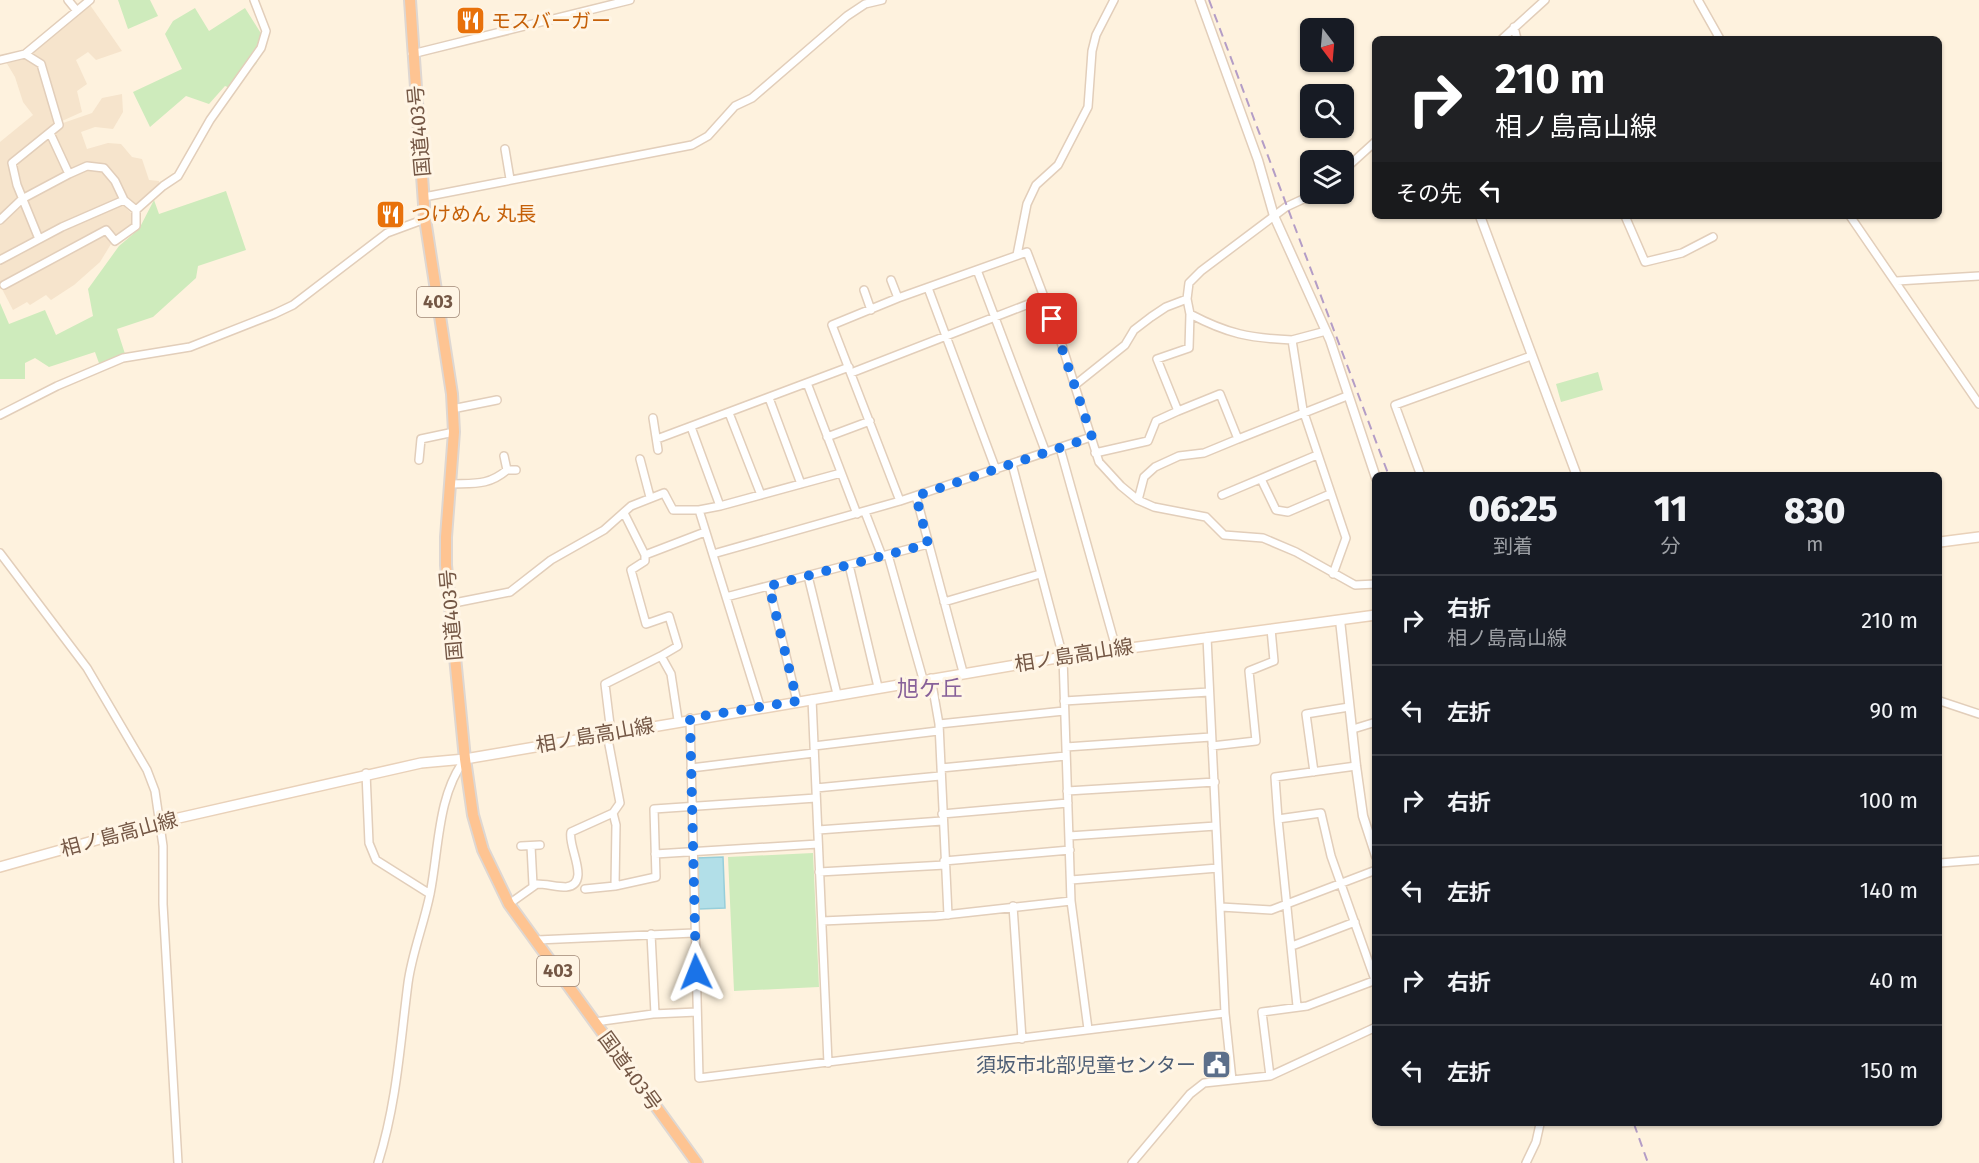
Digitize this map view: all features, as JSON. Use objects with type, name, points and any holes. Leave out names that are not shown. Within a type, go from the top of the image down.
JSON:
[{"type":"highway","name":"国道403号","points":[[410,0],[425,219],[454,432],[446,537],[449,604],[473,815],[483,850],[509,904],[696,1163]]},
{"type":"main road","points":[[1942,542],[1979,537]]},
{"type":"main road","name":"相ノ島高山線","points":[[0,867],[161,822],[366,773],[422,763],[465,759],[760,706],[1116,648],[1372,616]]},
{"type":"street","points":[[68,0],[77,11]]},
{"type":"street","points":[[0,60],[25,54],[90,0]]},
{"type":"street","points":[[4,285],[106,230],[116,241],[136,226],[136,210],[178,176],[210,120],[261,48],[266,31],[254,0]]},
{"type":"street","points":[[412,54],[630,0]]},
{"type":"street","points":[[424,197],[692,145],[708,136],[735,106],[752,98],[848,15],[865,4],[882,0]]},
{"type":"street","points":[[1017,255],[1027,204],[1036,186],[1058,165],[1088,107],[1092,51],[1096,35],[1114,0]]},
{"type":"street","points":[[1200,0],[1258,160],[1274,216],[1326,331],[1374,472]]},
{"type":"street","points":[[1505,36],[1545,0]]},
{"type":"street","points":[[1698,0],[1718,36]]},
{"type":"street","points":[[1514,27],[1516,36]]},
{"type":"street","points":[[25,54],[41,64],[59,125],[12,163],[22,199],[39,239]]},
{"type":"street","points":[[50,133],[69,174]]},
{"type":"street","points":[[1354,161],[1372,145]]},
{"type":"street","points":[[505,149],[510,179]]},
{"type":"street","points":[[0,220],[22,199],[87,166],[104,168],[115,181],[124,200],[136,210]]},
{"type":"street","points":[[0,260],[39,239],[124,200]]},
{"type":"street","points":[[1178,411],[1157,358],[1189,348],[1190,314],[1187,299],[1189,283],[1200,271],[1286,207],[1300,200]]},
{"type":"street","points":[[0,415],[57,386],[123,358],[190,347],[274,314],[293,305],[387,233],[425,219]]},
{"type":"street","points":[[1481,219],[1575,472]]},
{"type":"street","points":[[1626,219],[1645,262],[1682,253],[1713,237]]},
{"type":"street","points":[[1852,219],[1897,281],[1979,404]]},
{"type":"street","points":[[900,501],[832,325],[898,298],[1027,252],[1075,385],[1095,453],[1108,473],[1138,500],[1154,507],[1206,517],[1224,535],[1263,538],[1296,552],[1355,585],[1372,584]]},
{"type":"street","points":[[977,270],[1046,453]]},
{"type":"street","points":[[1897,281],[1979,276]]},
{"type":"street","points":[[891,280],[898,298]]},
{"type":"street","points":[[928,288],[996,470]]},
{"type":"street","points":[[864,290],[871,309]]},
{"type":"street","points":[[657,439],[807,383],[946,336],[1044,298]]},
{"type":"street","points":[[1075,385],[1125,345],[1134,330],[1166,307],[1187,299]]},
{"type":"street","points":[[1190,314],[1221,330],[1254,338],[1292,340],[1326,331]]},
{"type":"street","points":[[1292,340],[1304,413],[1346,538],[1333,573]]},
{"type":"street","points":[[1420,472],[1395,405],[1531,356]]},
{"type":"street","points":[[807,383],[857,514]]},
{"type":"street","points":[[1095,453],[1148,441],[1156,421],[1220,394],[1238,439]]},
{"type":"street","points":[[1138,500],[1144,477],[1155,467],[1179,456],[1204,453],[1347,396]]},
{"type":"street","points":[[769,398],[801,484]]},
{"type":"street","points":[[452,409],[497,400]]},
{"type":"street","points":[[729,413],[761,495]]},
{"type":"street","points":[[654,418],[658,450]]},
{"type":"street","points":[[827,437],[870,421]]},
{"type":"street","points":[[691,428],[720,506]]},
{"type":"street","points":[[419,460],[421,439],[454,432]]},
{"type":"street","points":[[713,554],[866,512],[1092,437]]},
{"type":"street","points":[[1060,448],[1116,648]]},
{"type":"street","points":[[1222,495],[1317,455]]},
{"type":"street","points":[[504,456],[507,470]]},
{"type":"street","points":[[640,459],[650,497]]},
{"type":"street","points":[[1012,464],[1063,657],[1071,901],[1088,1029]]},
{"type":"street","points":[[450,484],[485,482],[495,479],[507,470],[516,470]]},
{"type":"street","points":[[449,604],[510,592],[551,560],[585,543],[631,506],[650,497],[664,493],[673,510],[699,510],[841,473]]},
{"type":"street","points":[[1261,479],[1276,510],[1288,512],[1330,494]]},
{"type":"street","points":[[916,496],[963,672]]},
{"type":"street","points":[[699,510],[760,706]]},
{"type":"street","points":[[866,512],[885,556],[927,679],[938,727],[948,915]]},
{"type":"street","points":[[509,904],[533,885],[547,884],[565,887],[578,879],[579,870],[569,838],[571,832],[613,813],[621,803],[609,733],[605,684],[682,645],[669,616],[646,624],[631,570],[645,561],[645,555],[624,513]]},
{"type":"street","points":[[645,555],[705,532]]},
{"type":"street","points":[[726,597],[928,544]]},
{"type":"street","points":[[0,553],[87,668],[147,770],[155,791],[161,822],[162,904],[178,1163]]},
{"type":"street","points":[[849,565],[878,687]]},
{"type":"street","points":[[944,602],[1040,574]]},
{"type":"street","points":[[808,576],[837,694]]},
{"type":"street","points":[[769,586],[797,701]]},
{"type":"street","points":[[1340,620],[1363,816],[1372,844]]},
{"type":"street","points":[[1212,746],[1256,741],[1249,671],[1274,661],[1271,629]]},
{"type":"street","points":[[1207,637],[1225,1013],[1232,1080]]},
{"type":"street","points":[[661,656],[671,674],[678,720]]},
{"type":"street","points":[[1064,701],[1209,692]]},
{"type":"street","points":[[812,699],[828,1064]]},
{"type":"street","points":[[1942,702],[1979,714]]},
{"type":"street","points":[[1314,772],[1306,714],[1350,707]]},
{"type":"street","points":[[691,768],[814,750],[938,727],[1064,711]]},
{"type":"street","points":[[690,718],[699,1078],[828,1064],[1225,1013]]},
{"type":"street","points":[[1353,729],[1372,723]]},
{"type":"street","points":[[1066,747],[1211,737]]},
{"type":"street","points":[[816,788],[1066,756]]},
{"type":"street","points":[[378,1163],[391,1121],[409,981],[430,894],[440,827],[453,774],[465,759]]},
{"type":"street","points":[[1297,1006],[1275,777],[1356,766]]},
{"type":"street","points":[[366,773],[369,843],[376,860],[430,894]]},
{"type":"street","points":[[1067,791],[1215,782]]},
{"type":"street","points":[[585,889],[615,886],[656,877],[654,809],[816,798]]},
{"type":"street","points":[[818,830],[1068,803]]},
{"type":"street","points":[[613,813],[616,825],[615,886]]},
{"type":"street","points":[[1278,819],[1321,813],[1340,883],[1372,971]]},
{"type":"street","points":[[1069,836],[1216,826]]},
{"type":"street","points":[[655,854],[818,844]]},
{"type":"street","points":[[521,846],[540,845]]},
{"type":"street","points":[[531,846],[533,885]]},
{"type":"street","points":[[819,872],[944,863],[1070,850]]},
{"type":"street","points":[[1942,863],[1979,860]]},
{"type":"street","points":[[1071,880],[1218,868]]},
{"type":"street","points":[[1221,908],[1270,910],[1372,871]]},
{"type":"street","points":[[822,921],[948,915],[1071,901]]},
{"type":"street","points":[[1013,906],[1022,1039]]},
{"type":"street","points":[[1292,946],[1355,922]]},
{"type":"street","points":[[537,940],[694,933]]},
{"type":"street","points":[[651,934],[655,1014]]},
{"type":"street","points":[[1270,1076],[1262,1012],[1307,1006],[1372,981]]},
{"type":"street","points":[[595,1023],[655,1014],[697,1012]]},
{"type":"street","points":[[1132,1163],[1190,1094],[1204,1083],[1270,1076],[1372,1029]]},
{"type":"street","points":[[1526,1163],[1536,1142],[1540,1126]]},
{"type":"shaded area","points":[[90,5],[122,51],[96,60],[88,52],[76,60],[87,84],[77,91],[82,112],[62,121],[46,64],[31,54]]},
{"type":"shaded area","points":[[23,57],[38,66],[56,123],[8,162],[18,199],[0,216],[0,142],[33,115],[23,102],[15,77],[6,62]]},
{"type":"shaded area","points":[[122,94],[123,112],[113,129],[95,127],[81,132],[87,149],[108,143],[121,144],[132,157],[142,159],[149,180],[159,181],[159,185],[136,206],[127,199],[105,165],[87,162],[70,170],[53,134],[63,127],[63,123],[92,113],[102,98]]},
{"type":"shaded area","points":[[48,138],[64,173],[23,193],[15,165]]},
{"type":"shaded area","points":[[86,169],[103,171],[113,183],[119,197],[40,235],[27,199]]},
{"type":"shaded area","points":[[19,204],[23,205],[36,237],[0,258],[0,223]]},
{"type":"shaded area","points":[[122,204],[132,214],[132,228],[115,237],[106,227],[0,283],[0,263],[79,221]]},
{"type":"shaded area","points":[[105,234],[111,244],[100,262],[74,285],[51,300],[46,295],[30,305],[27,302],[13,310],[2,289]]},
{"type":"green space","points":[[118,0],[150,0],[158,16],[128,29]]},
{"type":"green space","points":[[195,8],[209,31],[245,8],[267,43],[256,64],[230,88],[225,86],[209,104],[186,96],[150,127],[133,92],[182,69],[165,34],[173,21]]},
{"type":"green space","points":[[226,191],[246,250],[198,266],[196,278],[153,317],[117,329],[126,357],[100,366],[95,352],[49,367],[35,358],[25,363],[25,379],[0,379],[0,303],[9,324],[45,310],[56,335],[93,316],[88,289],[119,246],[139,229],[154,200],[159,214]]},
{"type":"green space","points":[[1598,372],[1603,390],[1561,402],[1556,384]]},
{"type":"green space","points":[[813,853],[819,987],[734,991],[728,857]]},
{"type":"water","points":[[723,857],[725,908],[699,909],[697,858]]},
{"type":"railway","points":[[1209,0],[1387,472]]},
{"type":"railway","points":[[1635,1126],[1648,1163]]},
{"type":"place","name":"モスバーガー","points":[[470,21]]},
{"type":"place","name":"つけめん 丸長","points":[[390,214]]},
{"type":"place","name":"須坂市北部児童センター","points":[[1217,1065]]},
{"type":"district","name":"旭ケ丘","points":[[930,688]]},
{"type":"route","points":[[696,972],[690,718],[797,701],[769,586],[928,544],[916,496],[1092,437],[1052,319]]}]
